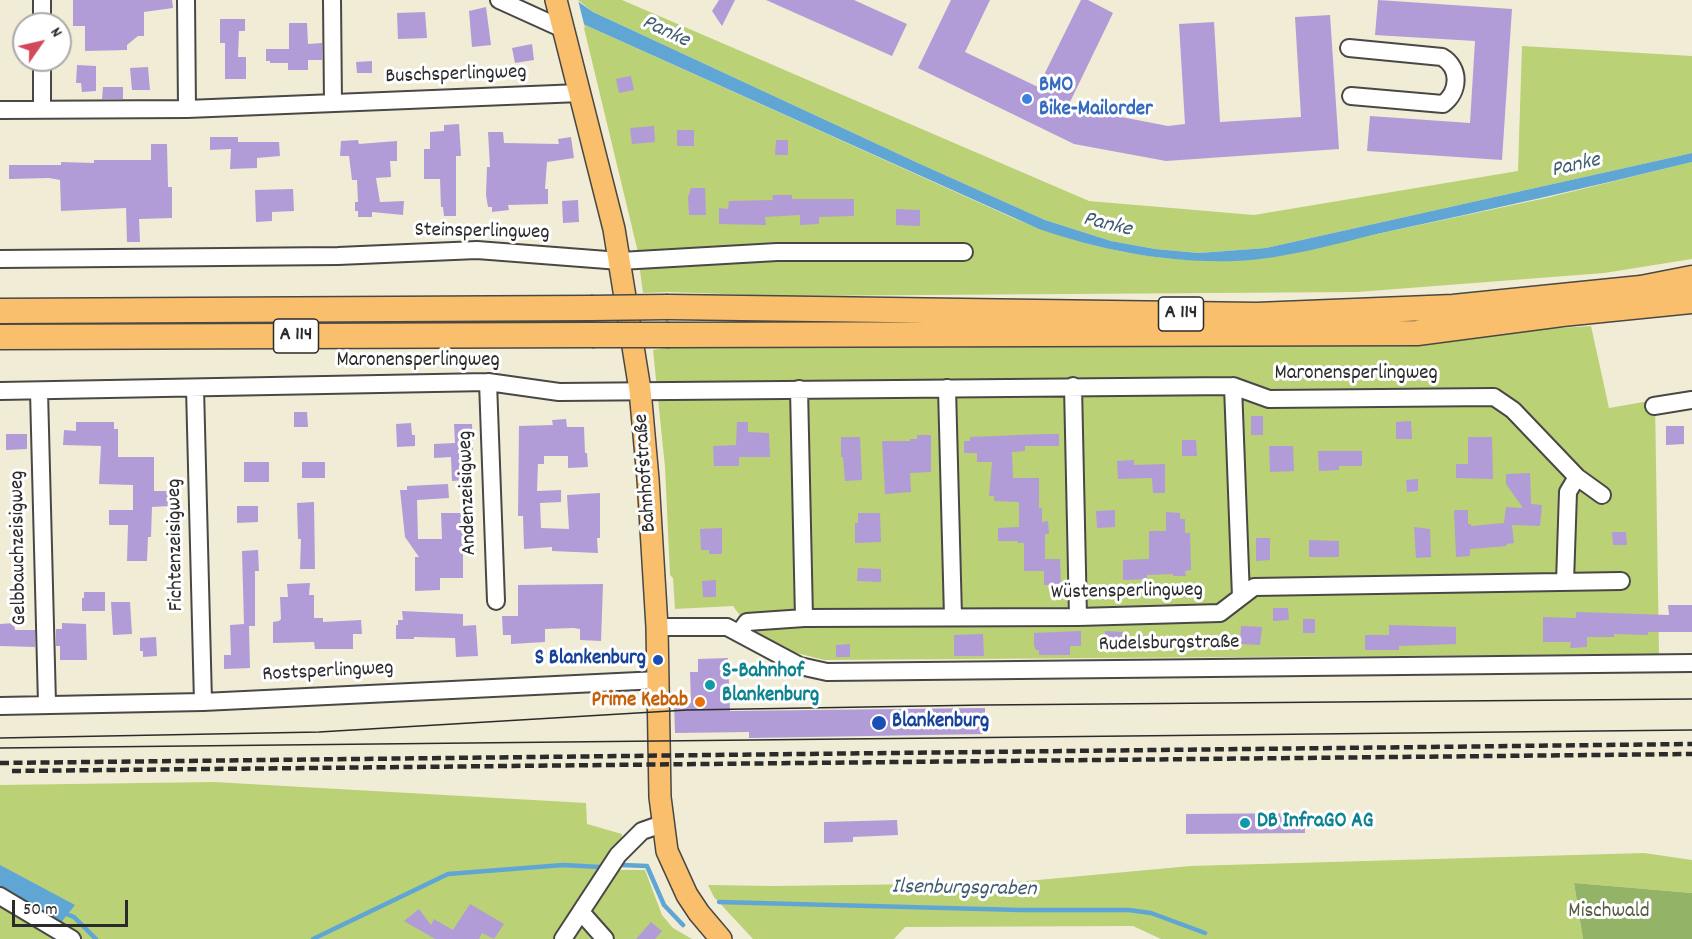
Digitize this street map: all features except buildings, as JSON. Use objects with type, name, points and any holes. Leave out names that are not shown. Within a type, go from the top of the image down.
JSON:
[{"type":"highway","name":"A 114","points":[[0,311],[668,307],[1257,315],[1453,307],[1641,288],[1692,278]]},
{"type":"highway","name":"A 114","points":[[0,337],[1417,333],[1562,314],[1692,301]]},
{"type":"main road","name":"Bahnhofstraße","points":[[556,0],[602,177],[620,261],[640,390],[657,627],[662,825],[667,851],[687,895],[721,939]]},
{"type":"street","points":[[186,0],[187,109]]},
{"type":"street","points":[[332,0],[333,103]]},
{"type":"street","points":[[499,0],[563,27]]},
{"type":"street","points":[[1349,48],[1442,57],[1452,66],[1456,84],[1454,93],[1443,105],[1351,96]]},
{"type":"street","points":[[42,72],[42,110]]},
{"type":"street","name":"Buschsperlingweg","points":[[0,110],[187,109],[580,93]]},
{"type":"street","name":"Steinsperlingweg","points":[[0,258],[338,256],[477,250],[620,261],[777,252],[964,252]]},
{"type":"street","name":"Maronensperlingweg","points":[[0,391],[488,382],[559,392],[1233,386],[1269,399],[1494,397],[1512,410],[1577,477],[1602,495]]},
{"type":"street","name":"Andenzeisigweg","points":[[488,382],[496,601]]},
{"type":"street","points":[[1073,386],[1078,617]]},
{"type":"street","points":[[1233,386],[1241,597]]},
{"type":"street","name":"Fichtenzeisigweg","points":[[195,388],[203,702]]},
{"type":"street","points":[[947,388],[953,617]]},
{"type":"street","points":[[799,389],[804,618]]},
{"type":"street","name":"Gelbbauchzeisigweg","points":[[39,391],[47,704]]},
{"type":"street","points":[[1654,406],[1692,400]]},
{"type":"street","points":[[1565,582],[1568,492],[1577,477]]},
{"type":"street","name":"Wüstensperlingweg","points":[[739,633],[747,622],[804,618],[1220,614],[1254,587],[1621,581]]},
{"type":"street","name":"Rudelsburgstraße","points":[[657,627],[727,627],[800,666],[826,672],[1692,663]]},
{"type":"street","name":"Rostsperlingweg","points":[[0,706],[203,702],[659,680]]},
{"type":"street","points":[[563,939],[618,855],[642,831],[662,825]]},
{"type":"street","points":[[0,896],[63,936]]},
{"type":"street","points":[[581,912],[605,939]]},
{"type":"green space","points":[[578,0],[622,0],[1089,201],[1254,215],[1518,171],[1522,46],[1692,56],[1692,153],[1266,248],[1199,253],[1155,249],[1111,241],[1045,220],[593,12]]},
{"type":"green space","points":[[583,24],[1013,218],[1043,230],[1105,248],[1136,254],[1200,260],[1265,258],[1546,198],[1692,162],[1692,259],[1604,273],[1357,292],[780,296],[643,293],[637,248]]},
{"type":"green space","points":[[1591,326],[1609,408],[1655,400],[1659,654],[824,660],[789,651],[753,633],[733,606],[675,609],[673,578],[670,575],[665,467],[653,350],[675,346],[1383,339]]},
{"type":"green space","points":[[214,782],[586,803],[587,824],[622,834],[620,870],[645,870],[662,915],[673,928],[692,939],[0,939],[0,785]]},
{"type":"green space","points":[[1644,853],[1692,860],[1692,893],[1574,883],[1583,939],[1161,939],[1133,926],[905,927],[894,939],[753,939],[714,897],[708,885],[1005,883],[1191,866]]},
{"type":"green space","name":"Mischwald","points":[[1574,883],[1692,893],[1692,939],[1583,939]]},
{"type":"water","points":[[576,0],[593,12],[1045,220],[1111,241],[1155,249],[1199,253],[1266,248],[1692,153],[1692,162],[1292,254],[1235,261],[1160,258],[1087,244],[1039,229],[583,24]]},
{"type":"water","points":[[0,865],[75,905],[59,925],[0,891]]},
{"type":"pier","points":[[530,0],[578,0],[585,28],[531,4]]},
{"type":"waterway","name":"Ilsenburgsgraben","points":[[313,939],[448,874],[563,865],[600,867]]},
{"type":"waterway","name":"Ilsenburgsgraben","points":[[622,865],[647,866],[664,905],[683,925]]},
{"type":"waterway","name":"Ilsenburgsgraben","points":[[719,902],[1020,910],[1129,910],[1151,913],[1205,933]]},
{"type":"waterway","points":[[64,913],[74,917],[96,939]]},
{"type":"tram line","points":[[0,738],[319,732],[687,710],[1692,699]]},
{"type":"tram line","points":[[0,748],[1692,730]]},
{"type":"railway","points":[[0,763],[1692,744]]},
{"type":"railway","points":[[12,771],[1692,754]]},
{"type":"place","name":"BMO Bike-Mailorder","points":[[1027,99]]},
{"type":"place","name":"S Blankenburg","points":[[658,660]]},
{"type":"place","name":"S-Bahnhof Blankenburg","points":[[710,685]]},
{"type":"place","name":"Prime Kebab","points":[[700,702]]},
{"type":"place","name":"Blankenburg","points":[[879,723]]},
{"type":"place","name":"DB InfraGO AG","points":[[1245,823]]},
{"type":"water label","name":"Panke","points":[[665,33]]},
{"type":"water label","name":"Panke","points":[[1576,167]]},
{"type":"water label","name":"Panke","points":[[1107,226]]}]
